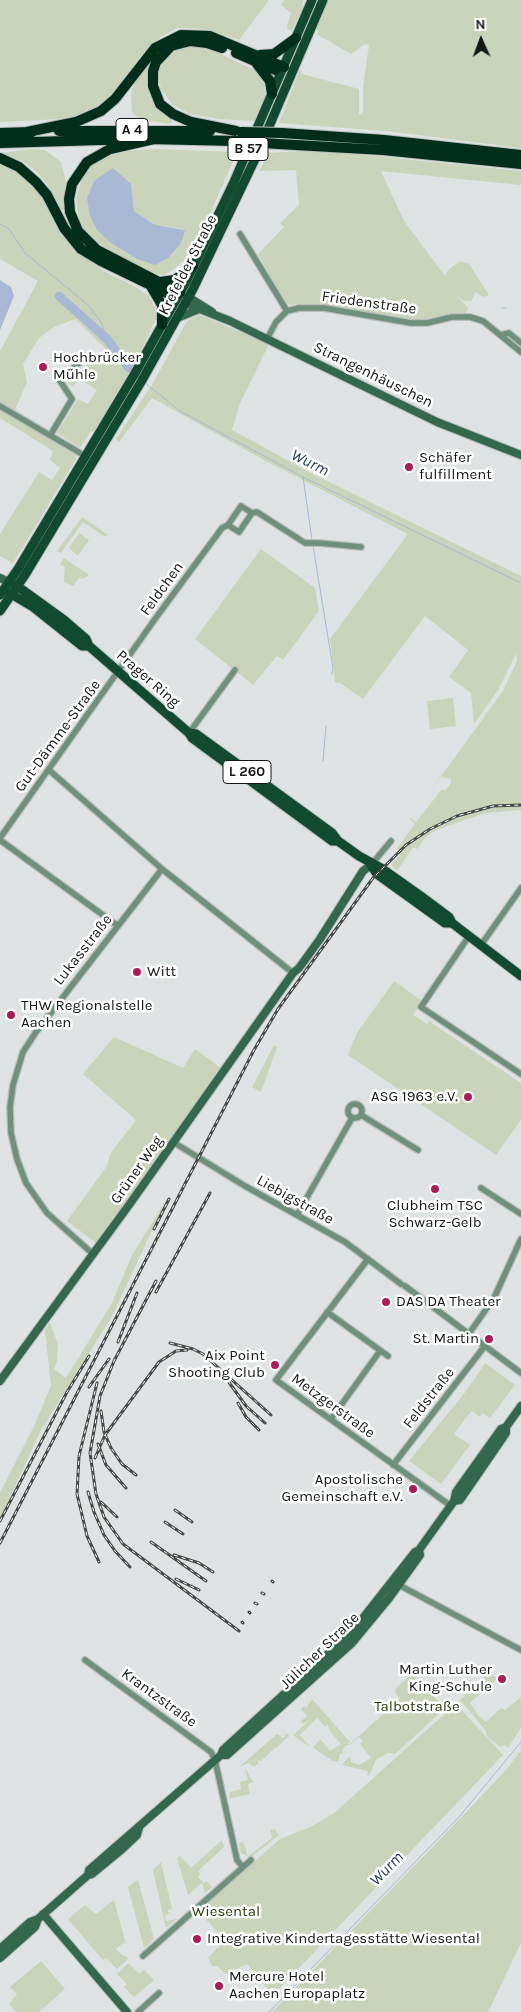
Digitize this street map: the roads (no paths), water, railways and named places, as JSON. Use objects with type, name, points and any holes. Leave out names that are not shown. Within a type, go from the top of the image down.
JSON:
[{"type":"highway","points":[[27,132],[76,122],[101,111],[115,99],[149,54],[159,45],[186,34],[203,35],[256,58],[270,81],[272,94]]},
{"type":"highway","points":[[256,58],[274,54],[296,38]]},
{"type":"highway","points":[[238,135],[191,122],[168,111],[158,100],[154,91],[153,71],[156,62],[164,51],[186,42],[216,45],[288,70]]},
{"type":"highway","name":"A 4","points":[[0,133],[143,129],[238,135],[278,144],[352,143],[521,154]]},
{"type":"highway","name":"A 4","points":[[0,143],[282,133],[352,143]]},
{"type":"highway","points":[[154,139],[110,149],[90,160],[74,178],[69,206],[76,228],[91,245],[154,284],[162,305],[162,325]]},
{"type":"highway","name":"A 4","points":[[384,145],[521,164]]},
{"type":"highway","points":[[0,158],[19,168],[36,182],[50,200],[64,228],[82,249],[183,298]]},
{"type":"highway","points":[[154,284],[175,280],[193,266]]},
{"type":"main road","name":"B 57","points":[[288,70],[296,38],[312,0]]},
{"type":"main road","name":"B 57","points":[[288,70],[323,0]]},
{"type":"main road","name":"Krefelder Straße","points":[[0,611],[6,588],[89,458],[141,382],[177,318],[193,266],[224,204],[272,94],[288,70]]},
{"type":"main road","name":"Krefelder Straße","points":[[89,458],[162,325],[183,298],[233,208],[288,70]]},
{"type":"main road","name":"Prager Ring","points":[[6,588],[40,612],[82,646],[89,646],[189,732],[196,734],[332,833],[338,842],[371,865],[378,866],[422,897],[449,917],[452,923],[521,976]]},
{"type":"street","points":[[240,234],[287,311],[276,322],[267,339]]},
{"type":"street","name":"Strangenhäuschen","points":[[183,298],[199,309],[215,314],[437,422],[521,455]]},
{"type":"street","name":"Strangenhäuschen","points":[[183,298],[204,305],[215,314]]},
{"type":"street","name":"Friedenstraße","points":[[287,311],[298,308],[324,308],[411,323],[427,323],[462,316],[480,320],[521,352]]},
{"type":"street","points":[[177,318],[199,309]]},
{"type":"street","name":"Friedenstraße","points":[[501,335],[509,332],[521,343]]},
{"type":"street","points":[[51,434],[72,399],[60,381],[79,363]]},
{"type":"street","points":[[0,406],[51,434],[89,458]]},
{"type":"street","name":"Feldchen","points":[[119,672],[222,528],[228,525],[241,506],[252,513]]},
{"type":"street","points":[[228,525],[239,532],[252,513],[258,512],[300,542],[362,547]]},
{"type":"street","points":[[189,732],[235,670]]},
{"type":"street","name":"Gut-Dämme-Straße","points":[[0,839],[119,672]]},
{"type":"street","points":[[49,770],[162,869],[293,973]]},
{"type":"street","points":[[0,839],[118,926]]},
{"type":"street","points":[[371,865],[391,841]]},
{"type":"street","name":"Grüner Weg","points":[[0,1381],[94,1254],[293,973],[295,966],[316,937],[322,933],[363,871],[371,865]]},
{"type":"street","name":"Lukasstraße","points":[[94,1254],[57,1224],[30,1190],[14,1151],[10,1107],[18,1065],[32,1038],[162,869]]},
{"type":"street","points":[[482,945],[521,888]]},
{"type":"street","points":[[469,936],[422,1007],[521,1074]]},
{"type":"street","points":[[352,1118],[348,1111],[351,1105],[355,1104],[361,1108],[361,1115]]},
{"type":"street","points":[[297,1215],[352,1118],[361,1115],[418,1150]]},
{"type":"street","name":"Liebigstraße","points":[[173,1142],[345,1242],[521,1373]]},
{"type":"street","points":[[481,1188],[521,1214]]},
{"type":"street","points":[[468,1335],[494,1298],[521,1239]]},
{"type":"street","name":"Metzgerstraße","points":[[368,1259],[276,1380],[393,1465],[452,1504]]},
{"type":"street","points":[[327,1312],[388,1356]]},
{"type":"street","name":"Feldstraße","points":[[393,1465],[484,1346]]},
{"type":"street","points":[[331,1419],[380,1351]]},
{"type":"street","name":"Jülicher Straße","points":[[0,1949],[30,1922],[40,1917],[137,1835],[139,1828],[218,1758],[222,1750],[264,1718],[303,1683],[352,1632],[396,1583],[415,1552],[419,1550],[452,1504],[456,1492],[521,1406]]},
{"type":"street","points":[[396,1583],[521,1650]]},
{"type":"street","name":"Krantzstraße","points":[[85,1660],[218,1758]]},
{"type":"street","points":[[218,1758],[237,1860],[242,1866]]},
{"type":"street","points":[[143,1956],[251,1860]]},
{"type":"street","points":[[40,1917],[127,2012]]},
{"type":"street","name":"Jülicher Straße","points":[[0,1958],[35,1927],[40,1917]]},
{"type":"street","points":[[138,2012],[160,1993]]},
{"type":"water","points":[[113,168],[131,184],[134,211],[155,225],[185,230],[181,243],[168,258],[155,265],[137,259],[111,243],[97,230],[90,216],[87,198],[94,181]]},
{"type":"water","points":[[0,280],[11,287],[14,296],[0,330]]},
{"type":"waterway","name":"Wurm","points":[[0,224],[9,229],[25,253],[88,305],[101,322],[107,339]]},
{"type":"waterway","name":"Wurm","points":[[59,296],[107,339],[129,368]]},
{"type":"waterway","name":"Wurm","points":[[145,383],[180,411],[303,477],[521,583]]},
{"type":"waterway","points":[[303,477],[312,540]]},
{"type":"waterway","points":[[313,546],[333,668],[332,674]]},
{"type":"waterway","points":[[323,761],[326,726]]},
{"type":"waterway","name":"Wurm","points":[[269,2012],[459,1817],[521,1742]]},
{"type":"railway","points":[[0,1543],[254,1050],[278,1009],[373,878],[406,845],[430,829],[457,816],[493,806],[521,805]]},
{"type":"railway","points":[[156,1292],[210,1193]]},
{"type":"railway","points":[[154,1229],[169,1199]]},
{"type":"railway","points":[[156,1281],[114,1361],[100,1396],[90,1453],[96,1494],[104,1517],[123,1544],[239,1631]]},
{"type":"railway","points":[[118,1342],[137,1293]]},
{"type":"railway","points":[[170,1343],[193,1349],[203,1354],[271,1415]]},
{"type":"railway","points":[[95,1458],[105,1435],[159,1362],[176,1351],[187,1350]]},
{"type":"railway","points":[[0,1521],[67,1392],[89,1356]]},
{"type":"railway","points":[[89,1387],[109,1359]]},
{"type":"railway","points":[[228,1381],[246,1406],[265,1423]]},
{"type":"railway","points":[[97,1383],[79,1456],[77,1494],[87,1536],[99,1562]]},
{"type":"railway","points":[[238,1403],[246,1417],[259,1430]]},
{"type":"railway","points":[[101,1411],[104,1432],[111,1448],[122,1464],[136,1475]]},
{"type":"railway","points":[[98,1444],[106,1465],[126,1488]]},
{"type":"railway","points":[[88,1492],[104,1535],[115,1551],[130,1567]]},
{"type":"railway","points":[[101,1502],[117,1517]]},
{"type":"railway","points":[[175,1510],[192,1522]]},
{"type":"railway","points":[[165,1522],[183,1534]]},
{"type":"railway","points":[[151,1542],[206,1581]]},
{"type":"railway","points":[[174,1555],[199,1563],[213,1572]]},
{"type":"railway","points":[[176,1579],[199,1590]]},
{"type":"place","name":"Hochbrücker Mühle","points":[[43,367]]},
{"type":"place","name":"Schäfer fulfillment","points":[[409,467]]},
{"type":"place","name":"Witt","points":[[137,972]]},
{"type":"place","name":"THW Regionalstelle Aachen","points":[[11,1015]]},
{"type":"place","name":"ASG 1963 e.V.","points":[[468,1097]]},
{"type":"place","name":"Clubheim TSC Schwarz-Gelb","points":[[435,1189]]},
{"type":"place","name":"DAS DA Theater","points":[[386,1302]]},
{"type":"place","name":"St. Martin","points":[[489,1339]]},
{"type":"place","name":"Aix Point Shooting Club","points":[[275,1365]]},
{"type":"place","name":"Apostolische Gemeinschaft e.V.","points":[[413,1489]]},
{"type":"place","name":"Martin Luther King-Schule","points":[[502,1679]]},
{"type":"place","name":"Integrative Kindertagesstätte Wiesental","points":[[197,1939]]},
{"type":"place","name":"Mercure Hotel Aachen Europaplatz","points":[[219,1986]]},
{"type":"park label","name":"Talbotstraße","points":[[417,1707]]},
{"type":"park label","name":"Wiesental","points":[[226,1912]]}]
